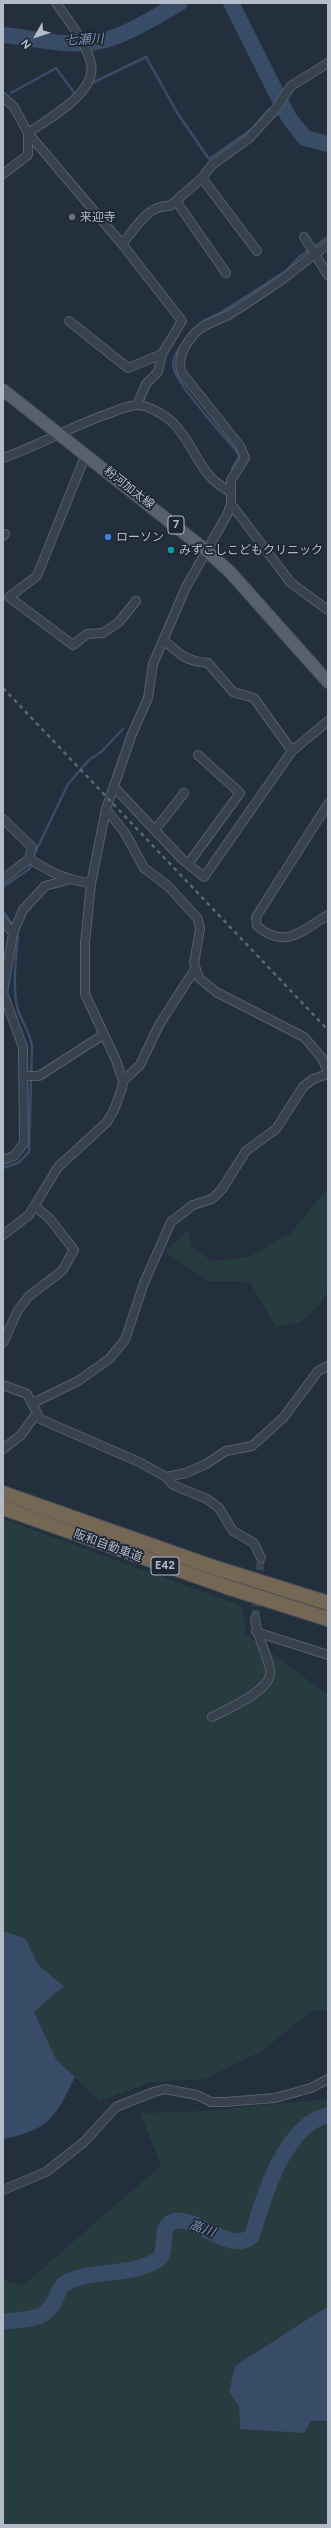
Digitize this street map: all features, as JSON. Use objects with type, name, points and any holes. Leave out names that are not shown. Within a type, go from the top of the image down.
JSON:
[{"type":"highway","name":"阪和自動車道","points":[[3,1493],[209,1565],[328,1603]]},
{"type":"highway","name":"阪和自動車道","points":[[3,1508],[228,1587],[328,1619]]},
{"type":"main road","name":"粉河加太線","points":[[3,390],[86,454],[208,552],[230,572],[328,682]]},
{"type":"street","points":[[28,133],[80,96],[91,74],[92,64],[81,39],[56,3]]},
{"type":"street","points":[[122,244],[149,212],[160,205],[170,206],[202,178],[212,164],[248,139],[275,110],[291,86],[328,63]]},
{"type":"street","points":[[3,97],[14,107],[28,133],[122,244],[182,321],[162,354],[158,372],[146,384],[137,405]]},
{"type":"street","points":[[3,174],[28,154],[28,133]]},
{"type":"street","points":[[202,178],[257,251]]},
{"type":"street","points":[[176,201],[226,273]]},
{"type":"street","points":[[304,236],[328,275]]},
{"type":"street","points":[[328,245],[313,251],[275,284],[228,315],[203,327],[196,333],[181,353],[178,364],[188,382],[245,453],[245,458],[230,480],[229,491],[231,504],[291,583],[328,610]]},
{"type":"street","points":[[69,321],[128,368],[162,354]]},
{"type":"street","points":[[3,458],[98,417],[137,405],[170,420],[187,439],[202,469],[215,483],[229,491]]},
{"type":"street","points":[[86,454],[38,576],[6,599],[73,645],[87,634],[103,633],[119,622],[136,601]]},
{"type":"street","points":[[123,1081],[85,994],[85,943],[91,884],[106,809],[132,734],[148,698],[153,664],[186,588],[208,552],[231,504]]},
{"type":"street","points":[[164,640],[178,654],[191,662],[208,662],[233,692],[254,698],[292,751]]},
{"type":"street","points":[[114,787],[188,864],[204,877],[292,751],[328,722]]},
{"type":"street","points":[[188,864],[240,793],[198,755]]},
{"type":"street","points":[[155,830],[184,793]]},
{"type":"street","points":[[328,804],[256,917],[257,926],[268,935],[283,939],[296,934],[328,915]]},
{"type":"street","points":[[33,1403],[78,1381],[109,1359],[125,1340],[144,1283],[171,1222],[193,1205],[212,1200],[222,1189],[246,1151],[276,1130],[303,1087],[313,1079],[328,1073],[322,1058],[304,1036],[216,992],[198,978],[195,969],[200,929],[198,919],[168,886],[144,868],[125,833],[106,809]]},
{"type":"street","points":[[3,819],[32,847],[29,859],[3,879]]},
{"type":"street","points":[[29,859],[56,874],[91,884]]},
{"type":"street","points":[[3,1160],[14,1156],[24,1143],[23,1047],[3,993],[5,957],[23,910],[45,886],[71,879]]},
{"type":"street","points":[[3,921],[13,933]]},
{"type":"street","points":[[3,1235],[30,1215],[58,1167],[107,1122],[114,1110],[123,1081],[140,1066],[159,1025],[195,969]]},
{"type":"street","points":[[23,1076],[39,1076],[103,1035]]},
{"type":"street","points":[[3,1343],[18,1310],[29,1296],[62,1271],[74,1250],[50,1219],[35,1206]]},
{"type":"street","points":[[166,1477],[199,1467],[226,1451],[252,1446],[283,1418],[318,1371],[328,1366]]},
{"type":"street","points":[[3,1385],[27,1394],[33,1403],[36,1414],[59,1428],[139,1462],[166,1477],[173,1485],[208,1499],[219,1508],[234,1531],[254,1543],[261,1558]]},
{"type":"street","points":[[3,1450],[21,1435],[36,1414]]},
{"type":"street","points":[[212,1717],[260,1690],[269,1682],[270,1672],[256,1632],[255,1618]]},
{"type":"street","points":[[256,1632],[328,1655]]},
{"type":"street","points":[[3,2190],[46,2172],[84,2142],[116,2107],[154,2092],[165,2089],[197,2095],[211,2102],[226,2102],[275,2098],[311,2088],[328,2079]]},
{"type":"green space","points":[[328,1188],[328,1288],[322,1302],[301,1322],[276,1327],[250,1282],[209,1281],[165,1252],[188,1230],[191,1247],[212,1261],[249,1257],[291,1233]]},
{"type":"green space","points":[[3,1519],[242,1606],[246,1634],[328,1695],[328,2011],[312,2011],[262,2051],[205,2079],[152,2082],[100,2101],[56,2059],[34,2012],[64,1985],[38,1966],[25,1938],[3,1931]]},
{"type":"green space","points":[[328,2099],[328,2306],[235,2366],[229,2392],[239,2406],[240,2428],[328,2421],[328,2525],[3,2525],[3,2280],[23,2285],[161,2166],[140,2113],[205,2111]]},
{"type":"water","points":[[3,1931],[25,1938],[39,1966],[64,1986],[34,2012],[56,2059],[75,2077],[62,2103],[49,2120],[31,2131],[3,2139]]},
{"type":"water","points":[[328,2306],[328,2421],[311,2421],[304,2433],[240,2429],[239,2406],[229,2392],[235,2366]]},
{"type":"waterway","name":"七瀬川","points":[[3,35],[62,43],[97,42],[130,31],[180,3]]},
{"type":"waterway","name":"七瀬川","points":[[231,3],[289,118],[305,138],[328,144]]},
{"type":"waterway","points":[[90,84],[146,57],[178,114],[209,159],[252,129],[269,109]]},
{"type":"waterway","points":[[11,93],[56,68],[75,94],[77,93]]},
{"type":"waterway","points":[[191,332],[203,321],[220,313],[286,271],[299,257],[328,237]]},
{"type":"waterway","points":[[181,346],[174,359],[174,369],[193,399],[238,453],[239,457],[232,469]]},
{"type":"waterway","points":[[33,857],[68,784],[89,760],[101,752],[123,729]]},
{"type":"waterway","points":[[3,887],[29,869],[32,862]]},
{"type":"waterway","points":[[3,911],[14,927]]},
{"type":"waterway","points":[[3,1168],[18,1163],[29,1152],[32,1047],[30,1037],[16,1002],[15,973],[18,936],[16,932]]},
{"type":"waterway","name":"高川","points":[[3,2322],[38,2317],[49,2309],[62,2286],[75,2279],[134,2269],[156,2261],[163,2252],[166,2228],[169,2223],[184,2221],[234,2241],[244,2241],[252,2236],[269,2184],[288,2148],[299,2133],[313,2122],[328,2115]]},
{"type":"tunnel","points":[[255,1618],[261,1558]]},
{"type":"railway","points":[[3,688],[328,1030]]},
{"type":"place","name":"来迎寺","points":[[72,217]]},
{"type":"place","name":"ローソン","points":[[108,537]]},
{"type":"place","name":"みずこしこどもクリニック","points":[[171,550]]}]
